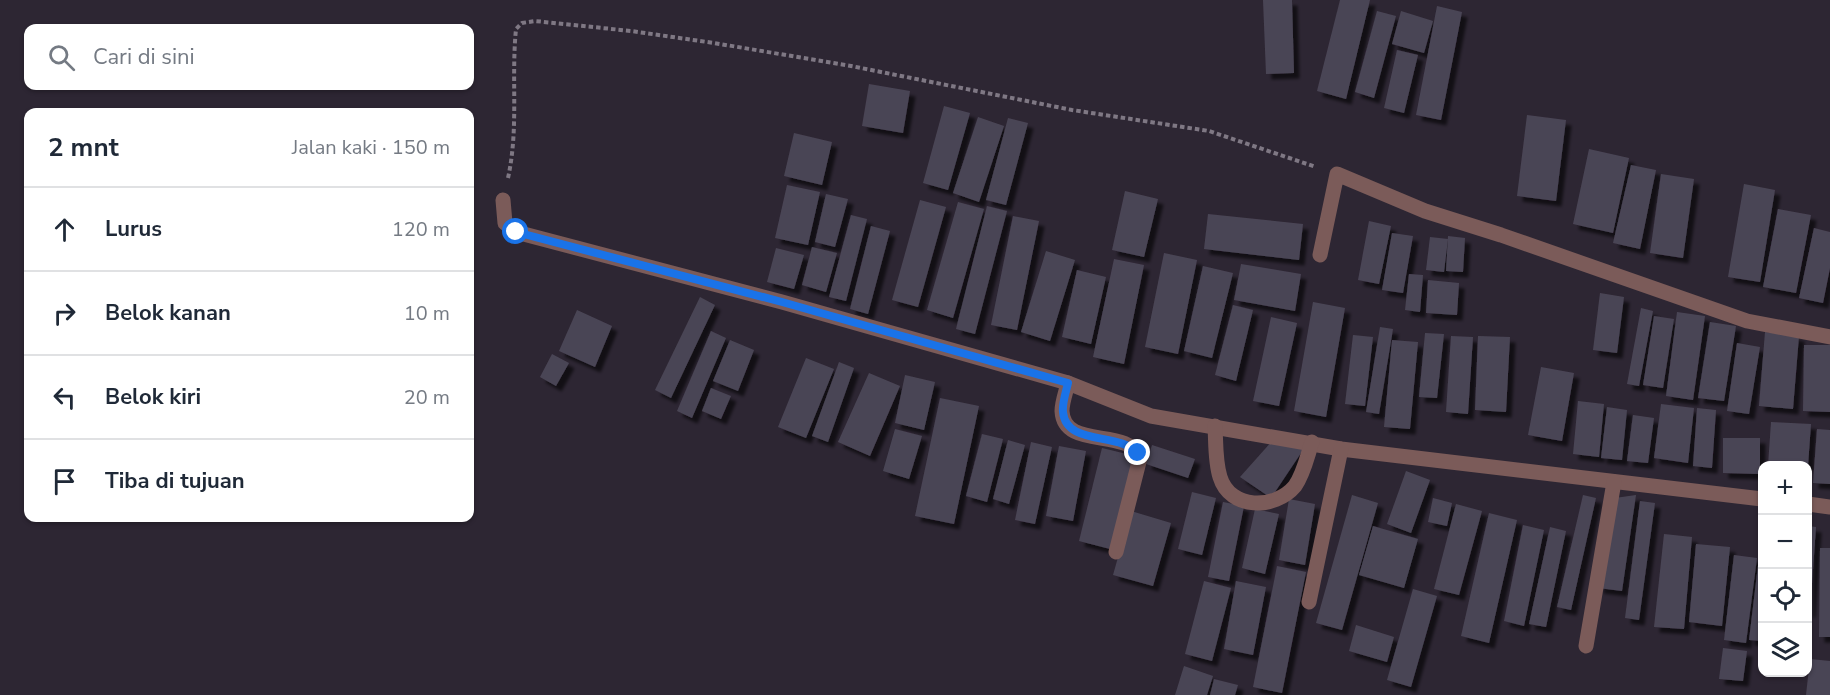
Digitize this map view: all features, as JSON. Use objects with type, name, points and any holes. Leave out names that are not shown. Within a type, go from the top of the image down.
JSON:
[{"type":"street","points":[[1320,255],[1337,174],[1425,211],[1501,235],[1747,321],[1830,337]]},
{"type":"street","points":[[502,200],[505,223],[516,232],[782,302],[1068,383],[1151,416],[1341,448],[1758,499]]},
{"type":"street","points":[[1068,383],[1062,410],[1065,423],[1069,428],[1124,443],[1136,450],[1140,458],[1116,552]]},
{"type":"street","points":[[1215,426],[1216,459],[1220,478],[1230,495],[1241,502],[1264,503],[1284,496],[1301,476],[1312,442]]},
{"type":"street","points":[[1309,602],[1341,448]]},
{"type":"street","points":[[1586,646],[1614,482]]},
{"type":"street","points":[[1812,505],[1830,507]]},
{"type":"path","points":[[502,200],[513,153],[516,29],[522,23],[535,21],[714,42],[850,66],[1072,110],[1209,131],[1337,174]]},
{"type":"building","points":[[1263,0],[1292,0],[1294,73],[1266,74]]},
{"type":"building","points":[[1340,0],[1370,0],[1346,99],[1317,91]]},
{"type":"building","points":[[1437,6],[1462,12],[1441,120],[1416,115]]},
{"type":"building","points":[[1377,11],[1396,16],[1374,98],[1355,92]]},
{"type":"building","points":[[1401,11],[1433,21],[1424,53],[1392,44]]},
{"type":"building","points":[[1397,50],[1418,55],[1404,113],[1384,108]]},
{"type":"building","points":[[869,84],[910,91],[903,133],[862,126]]},
{"type":"building","points":[[944,106],[970,113],[948,190],[923,183]]},
{"type":"building","points":[[1527,115],[1566,120],[1556,201],[1517,196]]},
{"type":"building","points":[[978,117],[1004,126],[979,202],[953,193]]},
{"type":"building","points":[[1008,118],[1028,123],[1006,205],[986,200]]},
{"type":"building","points":[[794,133],[832,142],[822,185],[784,176]]},
{"type":"building","points":[[1589,149],[1629,158],[1613,233],[1573,224]]},
{"type":"building","points":[[1631,165],[1656,170],[1640,249],[1613,243]]},
{"type":"building","points":[[1661,174],[1694,179],[1683,258],[1650,253]]},
{"type":"building","points":[[1744,184],[1775,190],[1760,282],[1728,277]]},
{"type":"building","points":[[787,185],[820,192],[808,245],[775,238]]},
{"type":"building","points":[[1125,191],[1158,199],[1144,257],[1112,250]]},
{"type":"building","points":[[826,194],[848,199],[835,247],[815,242]]},
{"type":"building","points":[[920,200],[946,207],[918,307],[892,300]]},
{"type":"building","points":[[958,202],[984,209],[953,318],[927,310]]},
{"type":"building","points":[[987,206],[1007,211],[975,334],[956,329]]},
{"type":"building","points":[[1778,209],[1811,215],[1796,293],[1763,287]]},
{"type":"building","points":[[1208,214],[1303,224],[1299,260],[1204,249]]},
{"type":"building","points":[[851,215],[867,219],[846,301],[829,297]]},
{"type":"building","points":[[1013,216],[1039,221],[1017,330],[991,325]]},
{"type":"building","points":[[1369,221],[1391,226],[1379,284],[1358,280]]},
{"type":"building","points":[[871,226],[890,231],[868,314],[850,309]]},
{"type":"building","points":[[1814,228],[1830,232],[1830,268],[1823,303],[1799,298]]},
{"type":"building","points":[[1392,233],[1413,236],[1403,293],[1382,290]]},
{"type":"building","points":[[1448,236],[1465,238],[1463,272],[1446,271]]},
{"type":"building","points":[[1430,237],[1448,239],[1444,272],[1426,270]]},
{"type":"building","points":[[812,247],[837,253],[826,292],[802,285]]},
{"type":"building","points":[[776,248],[804,255],[794,289],[767,282]]},
{"type":"building","points":[[1046,251],[1075,260],[1050,341],[1021,332]]},
{"type":"building","points":[[1164,253],[1197,260],[1178,354],[1145,347]]},
{"type":"building","points":[[1114,259],[1144,265],[1124,364],[1093,357]]},
{"type":"building","points":[[1241,264],[1301,274],[1295,311],[1234,300]]},
{"type":"building","points":[[1203,266],[1233,273],[1212,358],[1184,351]]},
{"type":"building","points":[[1077,270],[1106,277],[1091,344],[1062,337]]},
{"type":"building","points":[[1409,274],[1423,275],[1420,312],[1405,310]]},
{"type":"building","points":[[1428,280],[1459,283],[1457,315],[1426,313]]},
{"type":"building","points":[[1600,293],[1624,297],[1617,353],[1593,350]]},
{"type":"building","points":[[700,297],[715,305],[671,398],[655,390]]},
{"type":"building","points":[[1313,302],[1345,308],[1326,417],[1294,411]]},
{"type":"building","points":[[1233,305],[1253,310],[1236,381],[1215,375]]},
{"type":"building","points":[[1641,308],[1653,311],[1639,386],[1627,384]]},
{"type":"building","points":[[577,310],[612,326],[595,367],[559,351]]},
{"type":"building","points":[[1677,312],[1705,316],[1693,400],[1666,396]]},
{"type":"building","points":[[1654,316],[1674,319],[1663,388],[1643,385]]},
{"type":"building","points":[[1271,317],[1297,323],[1279,406],[1253,401]]},
{"type":"building","points":[[1710,322],[1736,326],[1724,401],[1698,398]]},
{"type":"building","points":[[1380,327],[1393,329],[1379,414],[1366,412]]},
{"type":"building","points":[[711,331],[726,338],[692,418],[677,411]]},
{"type":"building","points":[[1765,332],[1799,336],[1793,409],[1759,406]]},
{"type":"building","points":[[1425,333],[1444,334],[1437,398],[1419,397]]},
{"type":"building","points":[[1353,335],[1373,337],[1365,406],[1345,404]]},
{"type":"building","points":[[1451,336],[1473,337],[1468,414],[1446,412]]},
{"type":"building","points":[[1478,336],[1510,337],[1506,412],[1475,410]]},
{"type":"building","points":[[730,340],[754,350],[738,391],[713,381]]},
{"type":"building","points":[[1392,340],[1418,342],[1410,429],[1384,427]]},
{"type":"building","points":[[1737,343],[1760,347],[1749,414],[1727,411]]},
{"type":"building","points":[[1804,345],[1830,345],[1830,412],[1803,411]]},
{"type":"building","points":[[552,354],[569,363],[556,386],[540,377]]},
{"type":"building","points":[[806,358],[834,369],[806,438],[778,427]]},
{"type":"building","points":[[839,362],[854,368],[828,442],[812,436]]},
{"type":"building","points":[[1541,367],[1574,373],[1562,441],[1528,435]]},
{"type":"building","points":[[869,373],[900,386],[870,456],[838,442]]},
{"type":"building","points":[[905,375],[935,382],[924,430],[895,423]]},
{"type":"building","points":[[711,388],[731,396],[721,419],[702,411]]},
{"type":"building","points":[[940,398],[979,406],[954,524],[915,516]]},
{"type":"building","points":[[1578,401],[1604,404],[1599,457],[1573,454]]},
{"type":"building","points":[[1661,404],[1694,408],[1688,463],[1654,458]]},
{"type":"building","points":[[1607,407],[1627,410],[1622,460],[1601,458]]},
{"type":"building","points":[[1697,408],[1716,410],[1712,468],[1693,466]]},
{"type":"building","points":[[1633,415],[1654,418],[1648,463],[1627,461]]},
{"type":"building","points":[[1771,422],[1811,424],[1808,461],[1768,461]]},
{"type":"building","points":[[895,429],[922,436],[909,479],[883,471]]},
{"type":"building","points":[[1817,429],[1830,430],[1830,484],[1813,483]]},
{"type":"building","points":[[982,434],[1003,439],[987,502],[966,496]]},
{"type":"building","points":[[1723,438],[1760,438],[1758,474],[1723,473]]},
{"type":"building","points":[[1274,439],[1305,447],[1271,498],[1240,477]]},
{"type":"building","points":[[1008,440],[1025,445],[1009,504],[993,499]]},
{"type":"building","points":[[1031,442],[1052,447],[1035,524],[1015,520]]},
{"type":"building","points":[[1152,445],[1195,459],[1188,478],[1146,464]]},
{"type":"building","points":[[1059,446],[1086,451],[1073,521],[1046,516]]},
{"type":"building","points":[[1102,448],[1135,456],[1110,549],[1079,541]]},
{"type":"building","points":[[1406,471],[1430,480],[1411,533],[1387,524]]},
{"type":"building","points":[[1192,492],[1216,498],[1202,555],[1178,549]]},
{"type":"building","points":[[1352,495],[1378,503],[1342,630],[1316,623]]},
{"type":"building","points":[[1583,495],[1596,498],[1571,610],[1557,607]]},
{"type":"building","points":[[1636,495],[1622,591],[1598,588],[1615,498]]},
{"type":"building","points":[[1433,498],[1452,503],[1447,526],[1428,522]]},
{"type":"building","points":[[1289,499],[1315,504],[1305,565],[1279,560]]},
{"type":"building","points":[[1640,501],[1655,503],[1639,620],[1625,618]]},
{"type":"building","points":[[1223,502],[1244,506],[1229,581],[1208,577]]},
{"type":"building","points":[[1456,504],[1482,511],[1459,595],[1434,589]]},
{"type":"building","points":[[1255,509],[1279,514],[1265,574],[1242,568]]},
{"type":"building","points":[[1131,511],[1171,523],[1153,586],[1113,575]]},
{"type":"building","points":[[1489,513],[1517,520],[1489,643],[1461,636]]},
{"type":"building","points":[[1523,525],[1544,530],[1524,626],[1504,621]]},
{"type":"building","points":[[1373,526],[1418,539],[1404,588],[1359,575]]},
{"type":"building","points":[[1812,526],[1816,527],[1812,584]]},
{"type":"building","points":[[1550,527],[1566,531],[1546,627],[1529,624]]},
{"type":"building","points":[[1664,534],[1692,537],[1684,629],[1654,627]]},
{"type":"building","points":[[1696,544],[1730,547],[1722,626],[1689,622]]},
{"type":"building","points":[[1820,548],[1830,548],[1830,637],[1819,637]]},
{"type":"building","points":[[1734,555],[1757,558],[1746,643],[1724,640]]},
{"type":"building","points":[[1758,565],[1758,641],[1749,640]]},
{"type":"building","points":[[1277,566],[1306,572],[1282,693],[1253,687]]},
{"type":"building","points":[[1204,581],[1231,588],[1212,661],[1185,654]]},
{"type":"building","points":[[1236,581],[1266,587],[1253,655],[1224,649]]},
{"type":"building","points":[[1413,589],[1437,596],[1411,687],[1387,680]]},
{"type":"building","points":[[1356,625],[1394,637],[1387,662],[1349,651]]},
{"type":"building","points":[[1723,648],[1747,651],[1743,681],[1719,679]]},
{"type":"building","points":[[1812,659],[1830,661],[1830,695],[1806,695],[1808,677],[1812,677]]},
{"type":"building","points":[[1184,666],[1213,676],[1207,695],[1175,695]]},
{"type":"building","points":[[1214,679],[1238,685],[1235,695],[1210,695]]},
{"type":"route","points":[[516,232],[782,302],[1068,383],[1062,410],[1065,423],[1069,428],[1124,443],[1138,453]]}]
